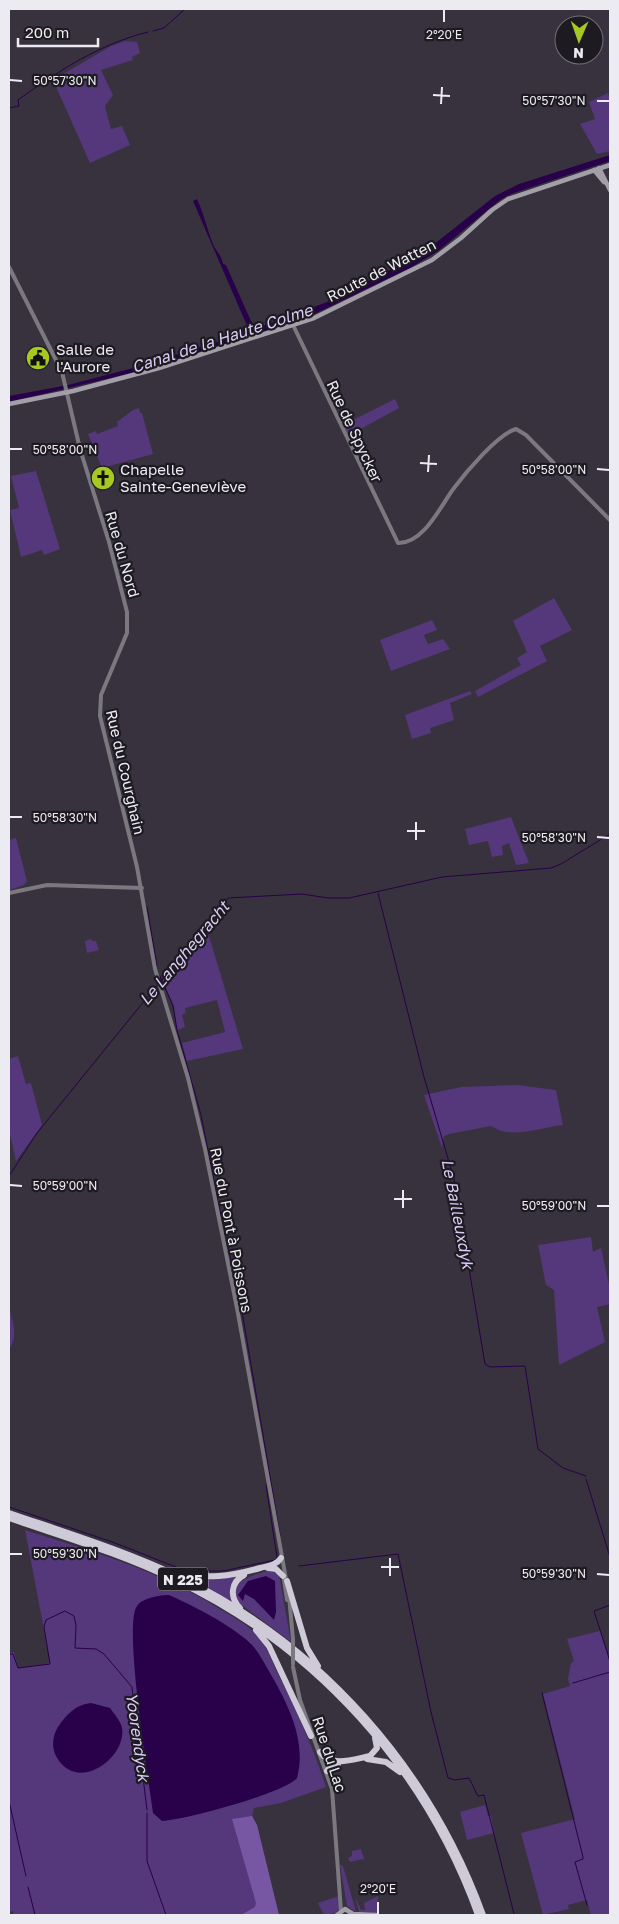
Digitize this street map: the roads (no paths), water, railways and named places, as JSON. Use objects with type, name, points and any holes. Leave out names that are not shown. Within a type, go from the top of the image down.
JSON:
[{"type":"highway","name":"N 225","points":[[9,1512],[150,1563],[210,1592],[261,1624],[295,1650],[336,1686],[380,1734],[418,1784],[459,1857],[483,1915]]},
{"type":"highway","name":"N 225","points":[[9,1518],[145,1566],[186,1585],[228,1608],[290,1651],[344,1701],[386,1748],[425,1805],[458,1865],[478,1915]]},
{"type":"highway","points":[[150,1563],[180,1573],[205,1577],[230,1576],[276,1564],[281,1558]]},
{"type":"highway","points":[[269,1566],[276,1566],[285,1576],[309,1653],[336,1686]]},
{"type":"highway","points":[[261,1624],[235,1602],[234,1584],[243,1576],[270,1568],[278,1569],[285,1576]]},
{"type":"highway","points":[[228,1608],[254,1628],[266,1641],[311,1736]]},
{"type":"highway","points":[[319,1753],[333,1762],[371,1756],[377,1750],[375,1739],[344,1701]]},
{"type":"highway","points":[[323,1760],[330,1764],[370,1759],[388,1763],[400,1772],[425,1805]]},
{"type":"highway","points":[[327,1772],[330,1767],[338,1764]]},
{"type":"main road","name":"Route de Watten","points":[[9,404],[174,364],[323,314],[429,262],[458,241],[492,210],[508,200],[610,164]]},
{"type":"main road","points":[[596,169],[609,188]]},
{"type":"main road","points":[[339,1913],[349,1912],[376,1915]]},
{"type":"street","name":"Rue du Nord","points":[[9,267],[59,365],[80,449],[127,609]]},
{"type":"street","name":"Rue de Spycker","points":[[293,325],[396,542],[400,544],[412,538],[429,525],[439,514],[459,483],[494,444],[515,429],[526,434],[610,520]]},
{"type":"street","name":"Rue du Courghain","points":[[127,609],[127,635],[103,690],[99,710],[140,887]]},
{"type":"street","points":[[9,893],[42,885],[100,888],[140,887]]},
{"type":"street","name":"Rue du Pont à Poissons","points":[[140,887],[158,980],[186,1071],[202,1138],[237,1308],[285,1576],[294,1639],[293,1666]]},
{"type":"street","name":"Rue du Pont à Poissons","points":[[277,1531],[285,1576]]},
{"type":"street","name":"Rue du Lac","points":[[293,1666],[297,1698],[311,1736],[323,1760],[333,1794],[335,1848]]},
{"type":"street","name":"Rue du Lac","points":[[293,1666],[301,1703],[331,1794],[335,1848],[349,1912]]},
{"type":"street","name":"Rue du Lac","points":[[339,1873],[339,1913]]},
{"type":"waterway","points":[[153,31],[164,28],[185,9]]},
{"type":"waterway","points":[[9,108],[19,106],[18,100],[48,79],[96,51],[148,32]]},
{"type":"waterway","name":"Le Langhegracht","points":[[161,981],[228,898],[302,894],[328,898],[349,898],[442,877],[551,868],[561,864],[610,834]]},
{"type":"waterway","name":"Le Bailleuxdyk","points":[[378,893],[424,1077],[454,1179],[485,1364],[490,1367],[525,1366],[538,1449],[563,1468],[586,1476]]},
{"type":"waterway","points":[[147,907],[157,966]]},
{"type":"waterway","points":[[160,976],[173,1006],[177,1030],[201,1115],[241,1306],[280,1535]]},
{"type":"waterway","name":"Le Langhegracht","points":[[9,1176],[37,1133],[158,984]]},
{"type":"waterway","name":"Le Bailleuxdyk","points":[[586,1479],[610,1557]]},
{"type":"waterway","points":[[9,1507],[115,1543],[186,1571],[223,1571],[275,1560],[277,1557],[266,1485]]},
{"type":"waterway","points":[[299,1566],[398,1554],[431,1712],[448,1778],[455,1780],[469,1778],[478,1796],[484,1795],[514,1914]]},
{"type":"waterway","points":[[610,1605],[594,1611],[610,1661]]},
{"type":"waterway","name":"Yoorendyck","points":[[9,1654],[13,1654],[18,1668],[50,1664],[44,1627],[46,1620],[65,1611],[74,1616],[76,1625],[75,1648],[96,1649],[104,1654],[132,1687],[147,1810]]},
{"type":"waterway","points":[[573,1683],[610,1672]]},
{"type":"waterway","points":[[542,1693],[583,1857],[583,1859],[575,1862],[587,1905]]},
{"type":"waterway","points":[[9,1801],[26,1876]]},
{"type":"waterway","name":"Yoorendyck","points":[[147,1813],[147,1861],[166,1915]]},
{"type":"waterway","points":[[28,1887],[35,1915]]},
{"type":"place","name":"Salle de l'Aurore","points":[[38,358]]},
{"type":"place","name":"Chapelle Sainte-Geneviève","points":[[103,478]]},
{"type":"water label","name":"Canal de la Haute Colme","points":[[222,338]]}]
